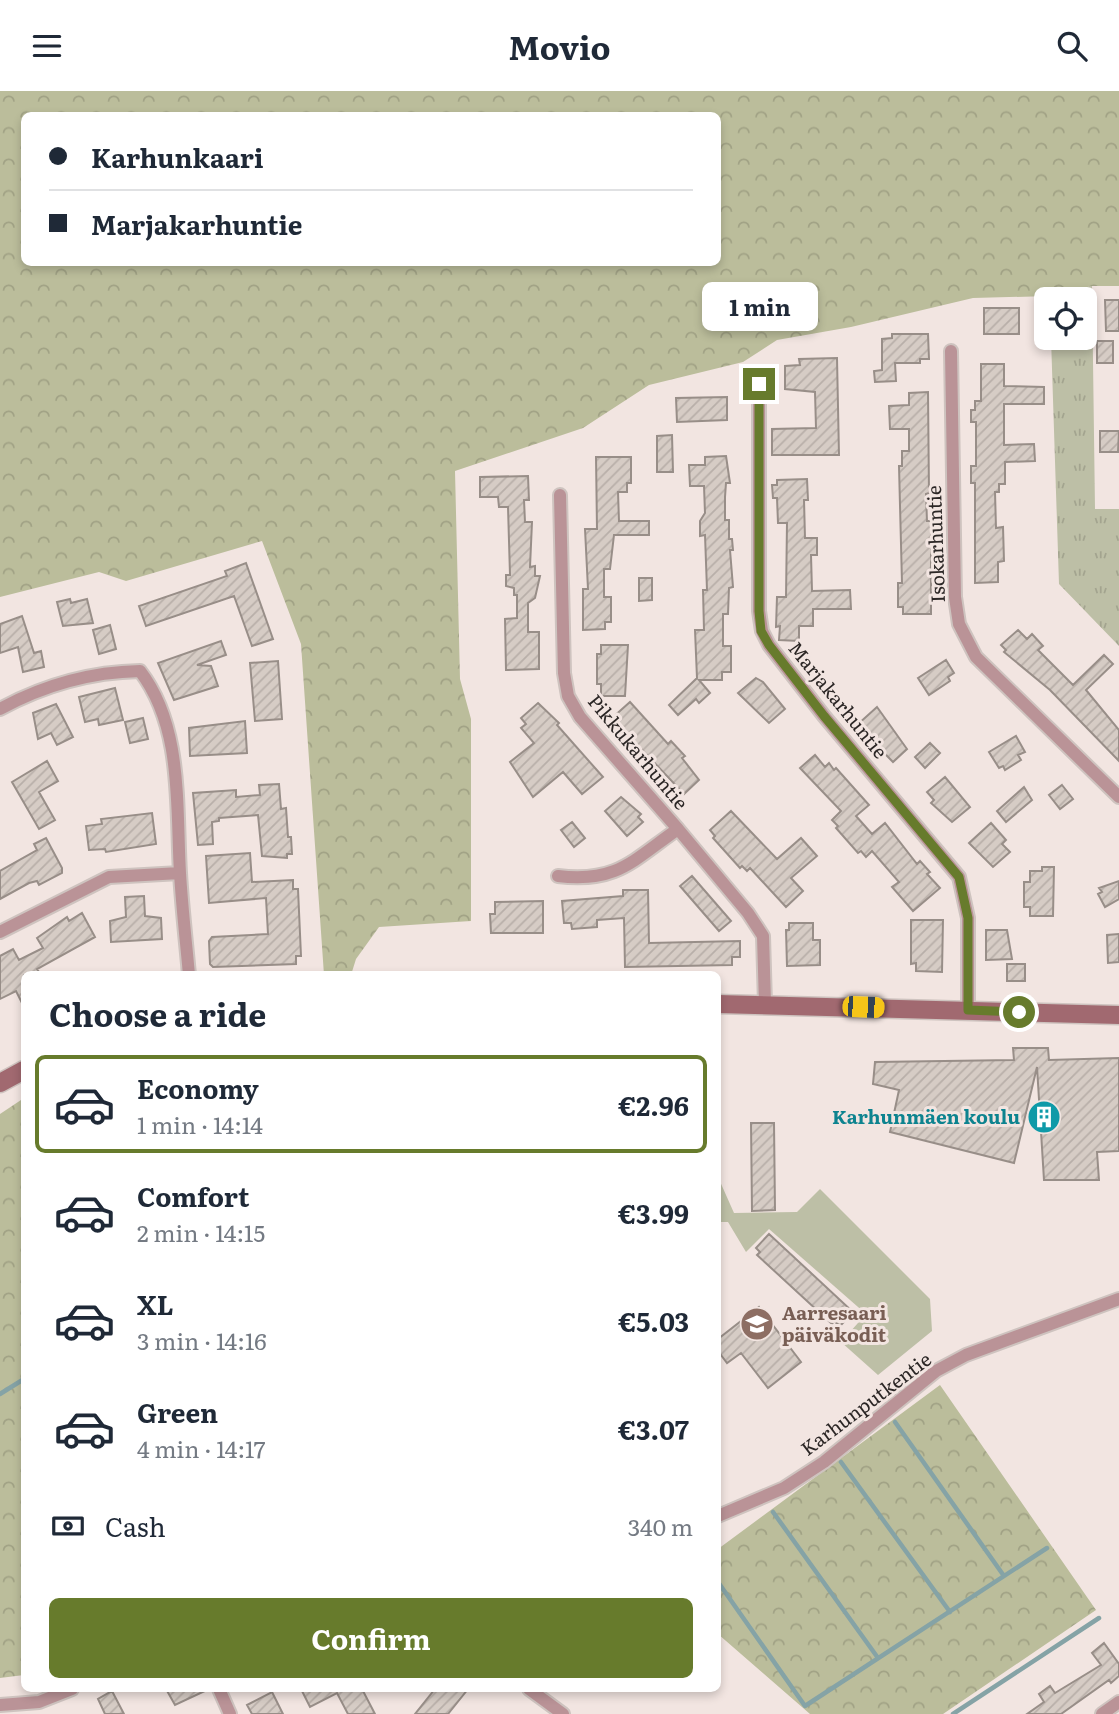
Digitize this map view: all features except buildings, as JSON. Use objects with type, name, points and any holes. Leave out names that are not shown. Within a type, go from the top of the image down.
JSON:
[{"type":"street","name":"Isokarhuntie","points":[[951,351],[955,597],[959,624],[976,657],[1119,797]]},
{"type":"street","name":"Marjakarhuntie","points":[[759,384],[761,631],[824,716],[959,877],[968,918],[968,1010]]},
{"type":"street","name":"Pikkukarhuntie","points":[[560,495],[564,673],[568,696],[580,717],[678,829],[748,913],[763,936],[765,1004]]},
{"type":"street","points":[[0,709],[59,683],[103,671],[140,671],[152,687],[169,740],[177,780],[180,873],[189,971]]},
{"type":"street","points":[[558,876],[588,880],[614,873],[678,829]]},
{"type":"street","points":[[0,932],[109,877],[180,873]]},
{"type":"street","points":[[721,1005],[1119,1015]]},
{"type":"street","points":[[0,1083],[21,1072]]},
{"type":"street","name":"Karhunputkentie","points":[[721,1515],[794,1481],[824,1462],[936,1371],[956,1360],[1119,1299]]},
{"type":"street","points":[[0,1705],[39,1702],[64,1692]]},
{"type":"street","points":[[220,1692],[230,1714]]},
{"type":"street","points":[[533,1692],[563,1714]]},
{"type":"street","points":[[1102,1714],[1119,1702]]},
{"type":"green space","points":[[0,91],[1119,91],[1119,286],[1034,287],[1034,296],[973,298],[851,327],[777,340],[743,362],[649,385],[583,428],[455,471],[460,679],[471,719],[471,921],[379,927],[356,959],[352,971],[324,971],[301,644],[262,541],[126,581],[99,572],[0,597]]},
{"type":"green space","points":[[1051,350],[1093,350],[1095,509],[1119,509],[1119,646],[1059,584]]},
{"type":"green space","points":[[21,1100],[21,1675],[0,1678],[0,1114]]},
{"type":"green space","points":[[721,1184],[734,1213],[797,1212],[820,1189],[930,1299],[932,1331],[878,1375],[841,1342],[866,1314],[769,1229],[746,1252],[728,1222],[721,1222]]},
{"type":"green space","points":[[940,1385],[1096,1610],[943,1714],[810,1714],[721,1637],[721,1547]]},
{"type":"waterway","points":[[0,1394],[21,1381]]},
{"type":"waterway","points":[[895,1422],[1004,1576]]},
{"type":"waterway","points":[[841,1462],[950,1612]]},
{"type":"waterway","points":[[773,1512],[878,1658]]},
{"type":"waterway","points":[[721,1586],[805,1706],[1047,1548]]},
{"type":"waterway","points":[[953,1714],[1099,1618]]},
{"type":"place","name":"Karhunmäen koulu","points":[[1044,1117]]},
{"type":"place","name":"Aarresaari päiväkodit","points":[[757,1324]]},
{"type":"route","points":[[759,384],[761,631],[824,716],[959,877],[966,897],[968,918],[968,1010],[1019,1012]]}]
